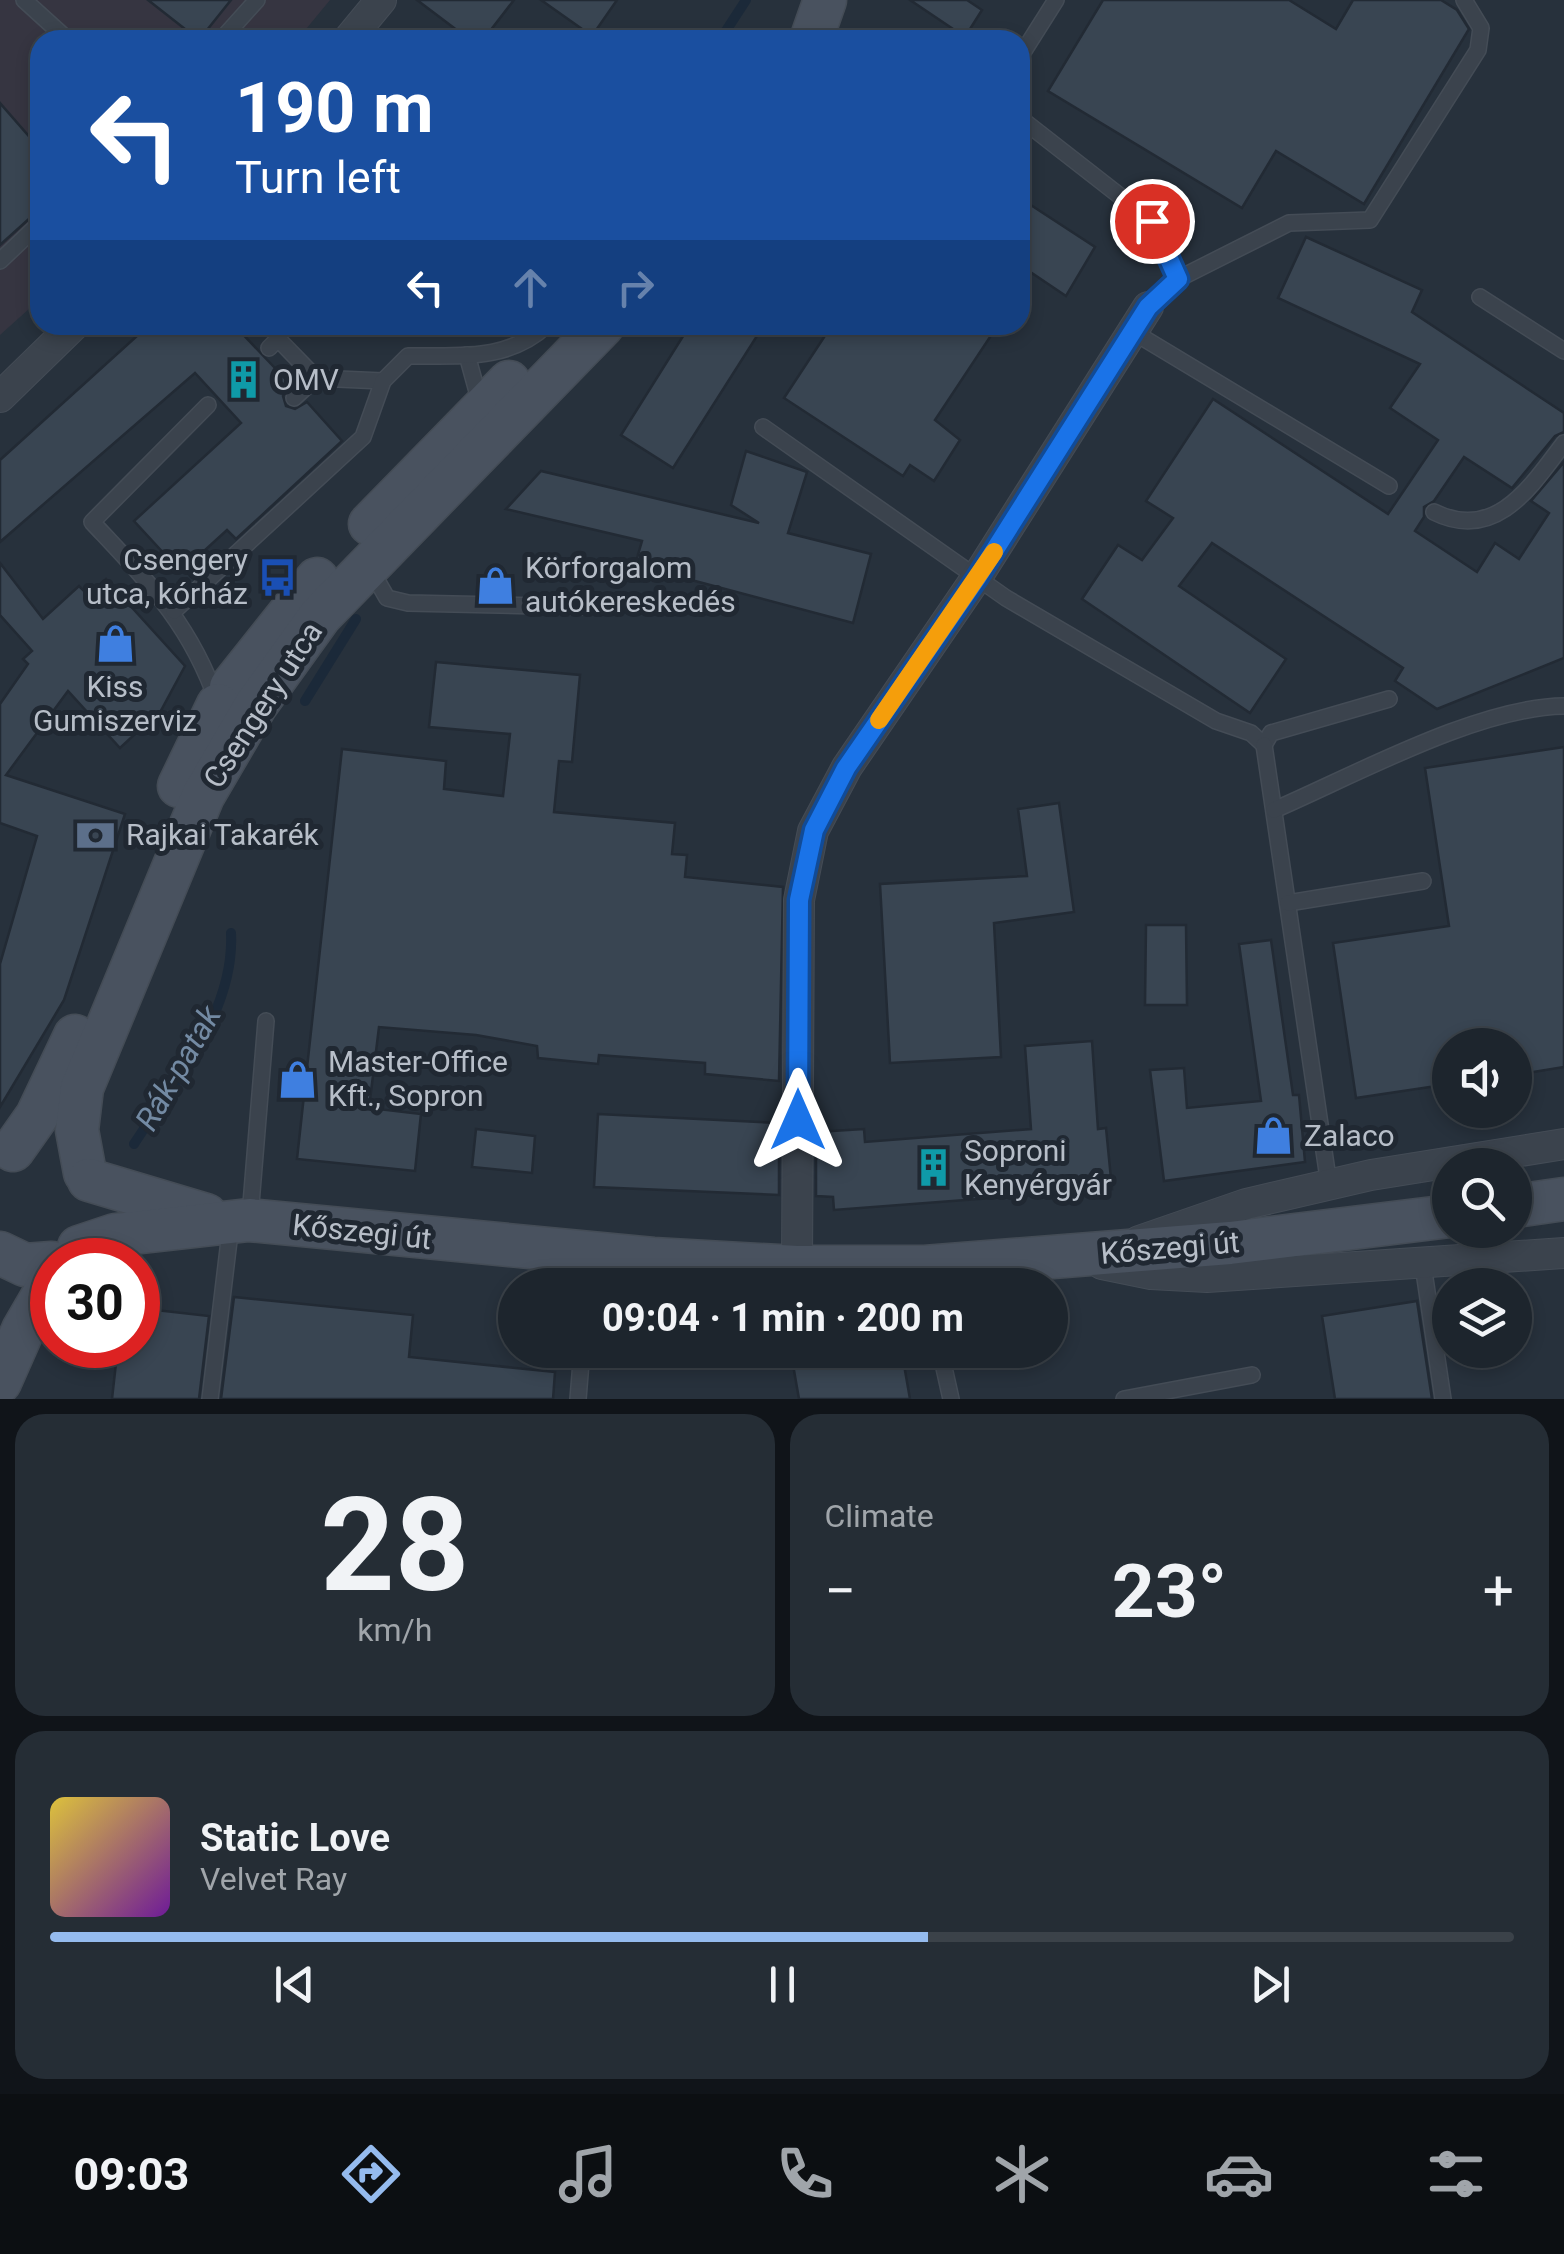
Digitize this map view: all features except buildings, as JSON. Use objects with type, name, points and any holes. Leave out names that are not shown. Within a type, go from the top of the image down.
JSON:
[{"type":"main road","points":[[814,30],[824,0]]},
{"type":"main road","name":"Csengery utca","points":[[79,1238],[94,1215],[78,1130],[82,1088],[203,796],[232,688],[320,616],[369,567],[558,335]]},
{"type":"main road","name":"Csengery utca","points":[[7,1154],[57,1077],[186,769],[232,688],[318,577],[592,335]]},
{"type":"main road","name":"Kőszegi út","points":[[7,1154],[53,1148],[87,1176],[240,1220],[582,1268]]},
{"type":"main road","points":[[1532,1204],[1564,1199]]},
{"type":"main road","name":"Kőszegi út","points":[[984,1268],[1432,1218]]},
{"type":"main road","name":"Kőszegi út","points":[[111,1238],[240,1220]]},
{"type":"main road","points":[[0,1253],[30,1264]]},
{"type":"main road","name":"Kőszegi út","points":[[693,1268],[811,1268]]},
{"type":"main road","points":[[0,1382],[30,1318]]},
{"type":"street","points":[[356,30],[380,0]]},
{"type":"street","points":[[797,1267],[799,900],[814,830],[846,768],[977,578],[1141,320]]},
{"type":"street","points":[[0,397],[64,335]]},
{"type":"street","points":[[1070,1256],[1144,1239],[1246,1204],[1329,1185],[1564,1144]]},
{"type":"street","points":[[1070,1256],[1151,1274],[1207,1277],[1564,1253]]},
{"type":"lane","points":[[24,0],[57,30]]},
{"type":"lane","points":[[230,30],[257,0]]},
{"type":"lane","points":[[1030,41],[1056,0]]},
{"type":"lane","points":[[1389,486],[1141,320],[1178,279],[1288,223],[1370,220],[1478,50],[1481,28],[1464,0]]},
{"type":"lane","points":[[1030,126],[1152,221],[1178,279]]},
{"type":"lane","points":[[0,260],[30,232]]},
{"type":"lane","points":[[1480,297],[1564,351]]},
{"type":"lane","points":[[174,610],[363,437],[383,380],[408,356],[484,356],[526,344],[535,335]]},
{"type":"lane","points":[[268,348],[278,340],[316,378],[383,380]]},
{"type":"lane","points":[[467,354],[484,430]]},
{"type":"lane","points":[[294,398],[316,378]]},
{"type":"lane","points":[[208,405],[92,522],[174,610],[232,688]]},
{"type":"lane","points":[[763,427],[977,578],[1216,721],[1252,733],[1264,744]]},
{"type":"lane","points":[[1434,512],[1475,520],[1510,508],[1564,443]]},
{"type":"lane","points":[[369,567],[386,598],[408,603],[581,607]]},
{"type":"lane","points":[[1329,1185],[1264,744],[1270,732],[1389,698]]},
{"type":"lane","points":[[1274,810],[1444,737],[1538,706],[1564,706]]},
{"type":"lane","points":[[1288,903],[1423,881]]},
{"type":"lane","points":[[210,1399],[240,1220],[266,1021]]},
{"type":"lane","points":[[1423,1265],[1443,1399]]},
{"type":"lane","points":[[578,1399],[581,1368]]},
{"type":"lane","points":[[944,1368],[950,1399]]},
{"type":"lane","points":[[1124,1399],[1252,1375]]},
{"type":"shaded area","points":[[0,0],[330,0],[305,30],[30,30],[30,308],[0,335]]},
{"type":"waterway","name":"Rák-patak","points":[[726,30],[746,0]]},
{"type":"waterway","name":"Rák-patak","points":[[305,701],[356,619]]},
{"type":"waterway","name":"Rák-patak","points":[[134,1144],[213,1018],[230,962],[231,933]]},
{"type":"slow traffic","points":[[879,720],[994,552]]},
{"type":"place","name":"OMV","points":[[243,380]]},
{"type":"place","name":"Csengery utca, kórház","points":[[278,577]]},
{"type":"place","name":"Körforgalom autókereskedés","points":[[495,585]]},
{"type":"place","name":"Kiss Gumiszerviz","points":[[115,643]]},
{"type":"place","name":"Rajkai Takarék","points":[[96,835]]},
{"type":"place","name":"Master-Office Kft., Sopron","points":[[298,1079]]},
{"type":"place","name":"Zalaco","points":[[1274,1136]]},
{"type":"place","name":"Soproni Kenyérgyár","points":[[934,1168]]},
{"type":"route","points":[[798,1120],[799,900],[814,830],[846,768],[977,578],[1148,307],[1178,279],[1152,221]]}]
